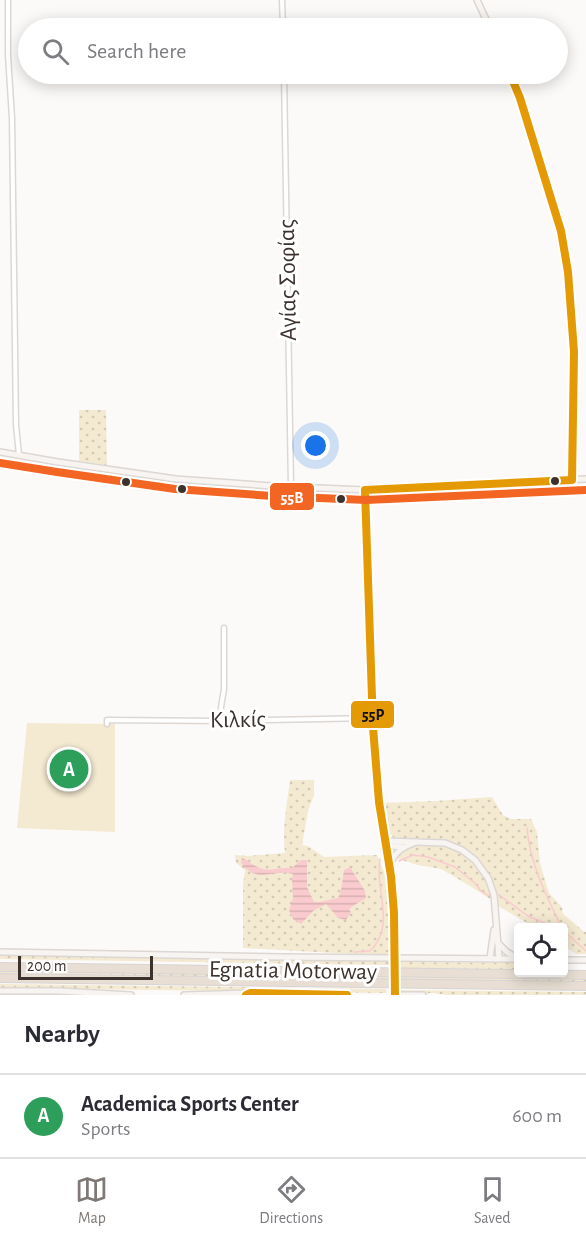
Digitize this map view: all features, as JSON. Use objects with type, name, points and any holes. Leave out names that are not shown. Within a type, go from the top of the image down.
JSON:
[{"type":"highway","name":"Egnatia Motorway","points":[[0,967],[586,975]]},
{"type":"highway","name":"Egnatia Motorway","points":[[0,978],[586,986]]},
{"type":"street","points":[[8,0],[16,425],[19,455]]},
{"type":"street","points":[[282,0],[283,18]]},
{"type":"street","points":[[477,0],[485,18]]},
{"type":"street","name":"Αγίας Σοφίας","points":[[284,84],[291,487]]},
{"type":"street","points":[[514,84],[565,249],[574,363],[571,431],[572,480]]},
{"type":"street","points":[[0,452],[176,479],[291,487],[365,490],[586,480]]},
{"type":"street","points":[[365,490],[375,760],[394,913],[395,995]]},
{"type":"street","points":[[221,721],[224,689],[224,628]]},
{"type":"street","name":"Κιλκίς","points":[[107,724],[107,720],[221,721],[373,718]]},
{"type":"street","points":[[385,841],[438,842],[453,845],[475,860],[483,870],[494,895],[499,958]]},
{"type":"street","points":[[385,841],[395,847],[417,841]]},
{"type":"street","points":[[389,867],[394,855],[404,846]]},
{"type":"street","points":[[490,958],[495,923]]},
{"type":"street","points":[[497,942],[514,956]]},
{"type":"street","points":[[0,952],[514,959]]},
{"type":"street","points":[[568,960],[586,960]]},
{"type":"street","points":[[0,991],[59,991],[131,995]]},
{"type":"street","points":[[194,994],[204,995]]},
{"type":"street","points":[[184,995],[347,995]]},
{"type":"street","points":[[400,995],[423,995]]},
{"type":"shaded area","points":[[79,410],[106,410],[107,465],[79,461]]},
{"type":"shaded area","points":[[245,483],[315,494],[287,494],[282,490],[278,492],[240,491],[204,487]]},
{"type":"shaded area","points":[[27,723],[115,724],[115,832],[17,828]]},
{"type":"shaded area","points":[[290,780],[314,780],[314,795],[308,811],[302,845],[308,846],[324,857],[377,855],[389,884],[392,928],[388,956],[243,948],[245,870],[236,863],[235,855],[285,853],[284,826]]},
{"type":"shaded area","points":[[492,797],[503,815],[511,819],[531,819],[537,832],[540,863],[549,893],[562,907],[563,914],[586,932],[586,954],[576,954],[568,949],[568,923],[527,923],[441,869],[395,858],[396,840],[388,832],[383,803]]},
{"type":"shaded area","points":[[242,858],[257,867],[268,870],[292,868],[301,860],[307,860],[307,887],[314,902],[338,898],[344,870],[350,867],[365,891],[366,898],[350,908],[351,912],[346,920],[338,918],[326,904],[313,911],[301,924],[293,919],[289,910],[293,898],[293,874],[259,875],[247,870],[241,863]]},
{"type":"shaded area","points":[[0,955],[389,961],[389,965],[0,959]]},
{"type":"shaded area","points":[[400,962],[514,963],[514,969],[401,968]]},
{"type":"shaded area","points":[[0,971],[586,980],[586,982],[0,973]]},
{"type":"shaded area","points":[[0,984],[386,989],[387,993],[0,988]]},
{"type":"shaded area","points":[[400,990],[586,992],[586,995],[448,995],[433,993],[400,995]]},
{"type":"waterway","points":[[527,828],[535,867],[560,923]]},
{"type":"waterway","points":[[399,861],[413,855],[428,857],[455,867],[480,890],[491,895]]},
{"type":"waterway","points":[[354,952],[370,951],[378,941],[382,930],[380,859]]},
{"type":"waterway","points":[[499,895],[528,916],[545,923]]},
{"type":"waterway","points":[[568,935],[586,951]]},
{"type":"transit line","name":"55Ρ","points":[[395,995],[391,876],[379,802],[373,727],[365,490],[572,480],[574,352],[568,272],[561,231],[514,84]]},
{"type":"transit line","name":"55Β","points":[[0,463],[175,489],[272,496],[366,500],[586,490]]},
{"type":"transit line","name":"55Ρ","points":[[246,995],[250,993],[347,995]]},
{"type":"place","name":"Academica Sports Center","points":[[69,769]]}]
